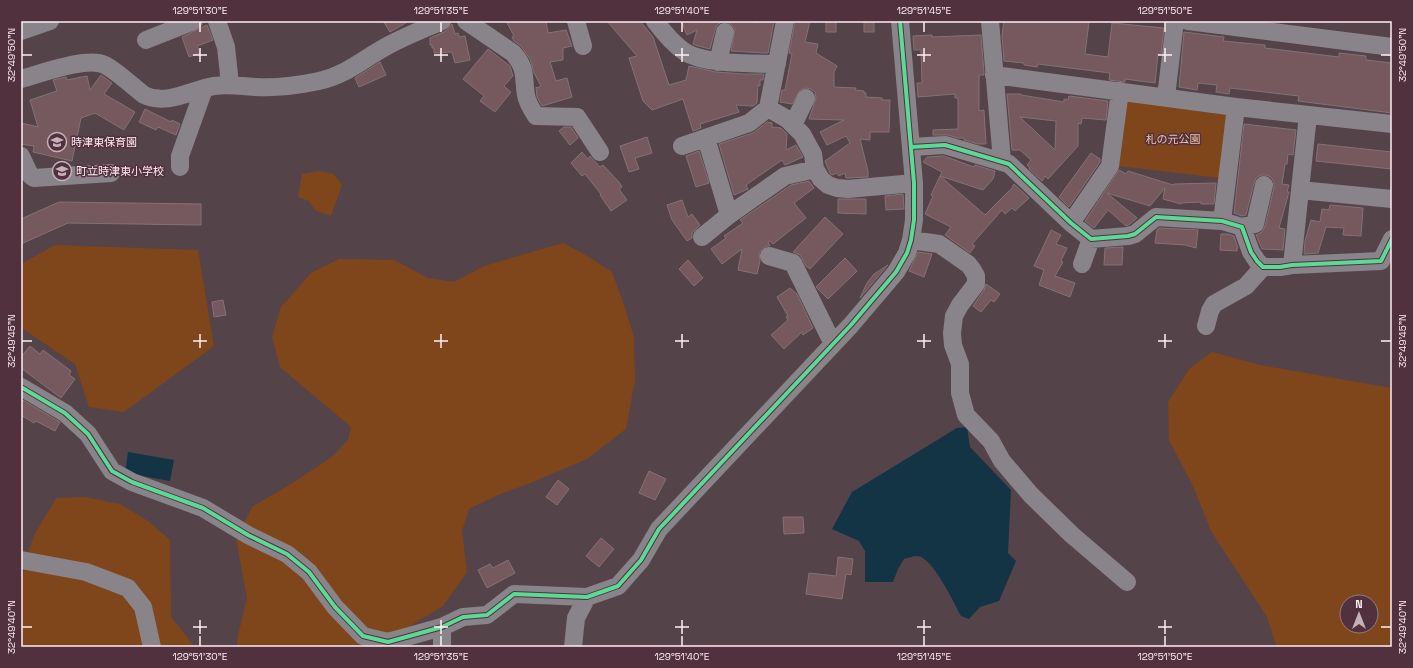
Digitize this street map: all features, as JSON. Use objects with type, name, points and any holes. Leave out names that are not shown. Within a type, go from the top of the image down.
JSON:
[{"type":"street","points":[[21,31],[50,21]]},
{"type":"street","points":[[146,40],[194,21]]},
{"type":"street","points":[[216,21],[226,47],[230,84]]},
{"type":"street","points":[[21,79],[76,64],[95,62],[104,64],[144,95],[159,100],[175,98],[204,89],[230,84],[257,87],[320,81],[354,68],[389,45],[442,21]]},
{"type":"street","points":[[466,21],[520,59],[525,76],[526,96],[536,116],[577,117],[600,152]]},
{"type":"street","points":[[576,21],[583,46]]},
{"type":"street","points":[[655,21],[671,41],[687,53],[718,62],[777,64]]},
{"type":"street","points":[[682,146],[749,123],[768,108],[785,21]]},
{"type":"street","points":[[21,387],[65,413],[88,434],[112,471],[132,482],[203,508],[248,535],[287,554],[309,572],[335,607],[363,636],[388,642],[442,626],[463,617],[487,615],[514,594],[587,597],[618,586],[641,560],[659,529],[879,294],[908,253],[914,220],[914,183],[900,21]]},
{"type":"street","points":[[990,21],[1002,161]]},
{"type":"street","points":[[1166,97],[1175,21]]},
{"type":"street","points":[[1188,21],[1392,47]]},
{"type":"street","points":[[718,62],[725,32]]},
{"type":"street","points":[[994,75],[1236,107],[1392,124]]},
{"type":"street","points":[[180,167],[180,156],[204,89]]},
{"type":"street","points":[[1071,223],[1110,166],[1120,91]]},
{"type":"street","points":[[794,125],[806,98]]},
{"type":"street","points":[[1222,220],[1236,107]]},
{"type":"street","points":[[768,108],[794,125],[807,142],[813,154],[815,169],[821,179],[828,185],[848,189],[914,183]]},
{"type":"street","points":[[1292,265],[1308,114]]},
{"type":"street","points":[[706,138],[729,215]]},
{"type":"street","points":[[911,147],[945,145],[1009,164],[1071,223],[1091,239],[1135,234],[1156,217],[1222,220],[1242,227],[1255,224],[1264,184]]},
{"type":"street","points":[[21,158],[30,175],[34,178],[111,173]]},
{"type":"street","points":[[702,237],[729,215],[785,176],[815,169]]},
{"type":"street","points":[[1300,190],[1392,199]]},
{"type":"street","points":[[1242,227],[1252,252],[1257,261],[1263,267],[1292,265],[1387,266],[1392,239]]},
{"type":"street","points":[[1082,264],[1091,239]]},
{"type":"street","points":[[911,240],[939,244],[968,264],[976,276],[976,284],[960,305],[954,316],[952,333],[953,345],[960,364],[960,393],[966,415],[991,441],[1002,461],[1031,495],[1072,535],[1127,582]]},
{"type":"street","points":[[770,256],[793,262],[833,344]]},
{"type":"street","points":[[1206,326],[1210,310],[1214,304],[1246,286],[1263,267]]},
{"type":"street","points":[[21,560],[86,572],[128,588],[143,607],[152,647]]},
{"type":"street","points":[[573,647],[576,618],[587,597]]},
{"type":"street","points":[[442,626],[442,647]]},
{"type":"green space","name":"札の元公園","points":[[1126,100],[1229,112],[1220,178],[1118,166]]},
{"type":"green space","points":[[319,171],[334,174],[342,185],[331,216],[315,210],[309,201],[298,197],[302,174]]},
{"type":"green space","points":[[563,243],[612,272],[622,299],[634,337],[635,380],[626,429],[587,459],[498,495],[469,509],[462,531],[467,572],[443,606],[400,632],[363,647],[237,647],[237,640],[247,598],[236,538],[253,506],[296,481],[332,457],[348,440],[351,427],[280,367],[272,337],[281,307],[311,273],[339,259],[394,260],[428,278],[454,282],[484,266]]},
{"type":"green space","points":[[55,245],[198,250],[214,346],[124,412],[89,407],[75,364],[23,329],[21,326],[21,264]]},
{"type":"green space","points":[[1212,352],[1260,365],[1392,388],[1392,647],[1274,647],[1276,645],[1267,617],[1211,531],[1193,486],[1169,440],[1168,402],[1190,368]]},
{"type":"green space","points":[[85,497],[120,504],[148,521],[170,540],[171,617],[195,647],[21,647],[22,582],[27,557],[33,538],[56,498]]},
{"type":"water","points":[[967,427],[970,447],[1011,490],[1008,553],[1016,561],[999,601],[980,607],[969,619],[961,616],[942,581],[923,558],[917,556],[904,559],[893,582],[865,582],[865,551],[859,541],[832,529],[852,492],[957,428]]},
{"type":"water","points":[[128,452],[174,460],[170,481],[125,473]]},
{"type":"building","points":[[383,21],[409,21],[390,32]]},
{"type":"building","points":[[506,21],[546,21],[548,33],[566,30],[572,46],[563,48],[563,60],[550,62],[556,81],[567,78],[572,97],[542,106],[537,97],[536,87],[541,86],[534,73],[530,59],[521,46],[514,41],[512,37],[514,36]]},
{"type":"building","points":[[607,21],[640,21],[653,37],[669,85],[686,80],[689,66],[716,72],[764,74],[763,80],[760,80],[760,86],[758,85],[757,103],[753,106],[736,105],[739,112],[700,124],[701,128],[693,131],[683,99],[652,110],[643,101],[629,58],[637,56]]},
{"type":"building","points":[[681,21],[748,21],[758,23],[759,21],[774,21],[768,53],[764,53],[731,51],[735,29],[727,22],[722,22],[717,25],[710,49],[698,46],[693,44],[697,30],[687,35]]},
{"type":"building","points":[[795,21],[810,21],[805,42],[818,44],[816,53],[837,66],[834,72],[834,87],[856,88],[855,90],[864,91],[864,93],[866,93],[866,97],[890,100],[889,132],[870,132],[870,140],[860,139],[868,171],[868,177],[846,178],[845,173],[839,176],[837,173],[832,175],[830,173],[825,161],[850,143],[846,136],[827,145],[820,132],[844,120],[809,119],[816,98],[815,92],[806,88],[800,90],[792,104],[780,102],[782,90],[785,90],[792,54],[789,53]]},
{"type":"building","points":[[826,21],[836,21],[836,32],[826,32]]},
{"type":"building","points":[[864,21],[874,21],[874,32],[864,32]]},
{"type":"building","points":[[1004,21],[1089,22],[1085,54],[1108,57],[1112,23],[1164,28],[1161,54],[1158,54],[1155,83],[1125,79],[1125,82],[1109,80],[1110,73],[1038,64],[1037,67],[1024,65],[1024,63],[1004,61],[1002,35]]},
{"type":"building","points":[[452,24],[455,34],[458,33],[459,37],[465,36],[470,60],[455,63],[452,52],[434,53],[434,48],[430,45],[430,38],[446,31]]},
{"type":"building","points":[[207,25],[213,40],[197,46],[200,53],[189,57],[182,37]]},
{"type":"building","points":[[1184,32],[1224,37],[1223,41],[1265,45],[1265,48],[1339,57],[1339,53],[1366,56],[1366,60],[1392,63],[1392,113],[1298,101],[1299,96],[1230,88],[1229,94],[1216,92],[1217,85],[1198,83],[1197,90],[1179,87]]},
{"type":"building","points":[[932,35],[932,37],[981,35],[984,75],[979,75],[979,111],[984,110],[986,144],[978,144],[964,140],[964,138],[948,135],[933,135],[933,130],[958,129],[958,98],[955,98],[955,94],[918,97],[917,83],[922,83],[921,50],[914,50],[913,36]]},
{"type":"building","points":[[488,49],[510,66],[513,76],[504,86],[511,92],[495,112],[480,101],[484,96],[463,79]]},
{"type":"building","points":[[380,62],[386,75],[359,87],[355,78]]},
{"type":"building","points":[[101,75],[112,83],[104,94],[135,112],[124,130],[95,113],[81,118],[72,161],[33,152],[34,146],[21,144],[21,123],[38,127],[30,100],[57,91],[53,80],[66,77],[67,80],[87,76],[90,90]]},
{"type":"building","points":[[1007,94],[1021,94],[1064,102],[1064,99],[1068,100],[1069,96],[1108,101],[1106,120],[1082,118],[1081,124],[1078,123],[1078,146],[1048,179],[1045,176],[1042,181],[1029,169],[1030,168],[1027,165],[1031,160],[1020,150],[1012,150]],"holes":[[[1020,117],[1056,121],[1055,150]]]},
{"type":"building","points":[[145,109],[171,122],[172,120],[180,124],[176,135],[158,127],[156,130],[139,122]]},
{"type":"building","points":[[767,122],[772,123],[772,127],[781,128],[787,134],[786,150],[796,145],[803,157],[785,165],[782,160],[746,185],[748,189],[734,195],[719,144],[753,133]]},
{"type":"building","points":[[1244,124],[1296,130],[1293,155],[1288,154],[1282,184],[1289,185],[1287,192],[1289,192],[1279,228],[1285,229],[1283,250],[1262,249],[1256,235],[1262,232],[1265,226],[1274,187],[1274,182],[1271,177],[1261,175],[1256,178],[1246,215],[1242,216],[1234,213]]},
{"type":"building","points":[[564,127],[571,127],[578,138],[570,145],[559,131]]},
{"type":"building","points":[[647,137],[652,153],[635,158],[639,169],[629,172],[620,146]]},
{"type":"building","points":[[1318,144],[1392,152],[1392,169],[1316,161]]},
{"type":"building","points":[[699,151],[709,183],[696,187],[686,156]]},
{"type":"building","points":[[582,152],[588,159],[590,156],[600,167],[603,165],[619,182],[622,187],[619,189],[627,200],[611,211],[600,195],[601,194],[585,174],[582,176],[571,163]]},
{"type":"building","points":[[1091,153],[1100,159],[1100,162],[1069,207],[1059,197]]},
{"type":"building","points":[[944,156],[974,167],[975,165],[995,171],[993,179],[983,190],[940,176],[942,172],[923,162],[927,157]]},
{"type":"building","points":[[1119,170],[1126,174],[1128,171],[1173,185],[1216,183],[1214,204],[1201,204],[1201,202],[1181,204],[1163,199],[1165,188],[1150,206],[1107,193],[1137,218],[1126,226],[1108,210],[1094,228],[1085,221]]},
{"type":"building","points":[[940,176],[985,215],[1013,187],[1014,184],[1029,198],[1015,211],[1012,208],[1005,214],[1002,210],[972,244],[975,246],[970,253],[945,235],[951,227],[925,214],[933,196],[931,195]]},
{"type":"building","points":[[809,181],[814,188],[794,203],[806,218],[773,244],[770,241],[768,242],[770,246],[766,246],[759,253],[760,261],[757,274],[738,270],[742,249],[722,264],[711,249],[726,238],[724,236],[743,223],[740,220],[791,185]]},
{"type":"building","points":[[903,194],[904,209],[886,210],[885,196]]},
{"type":"building","points":[[838,199],[866,199],[866,214],[838,213]]},
{"type":"building","points":[[682,200],[688,217],[692,214],[700,225],[692,233],[692,238],[687,241],[672,220],[667,205]]},
{"type":"building","points":[[59,202],[201,204],[201,225],[68,223],[21,244],[21,219]]},
{"type":"building","points":[[1330,205],[1363,208],[1361,236],[1343,235],[1344,228],[1326,227],[1318,253],[1304,254],[1305,241],[1311,220],[1320,222],[1322,209],[1329,210]]},
{"type":"building","points":[[825,217],[843,234],[810,269],[806,266],[800,255],[793,252]]},
{"type":"building","points":[[1159,228],[1198,230],[1196,248],[1185,245],[1155,243],[1157,230]]},
{"type":"building","points":[[1051,230],[1061,235],[1056,244],[1067,248],[1061,261],[1063,262],[1055,276],[1075,283],[1070,297],[1039,285],[1044,270],[1034,266]]},
{"type":"building","points":[[1221,234],[1234,236],[1238,248],[1237,251],[1220,250]]},
{"type":"building","points":[[1123,247],[1122,265],[1104,265],[1105,248]]},
{"type":"building","points":[[918,252],[932,254],[924,277],[909,271]]},
{"type":"building","points":[[845,258],[857,271],[828,299],[816,287]]},
{"type":"building","points":[[688,260],[703,278],[694,286],[679,269]]},
{"type":"building","points":[[888,265],[860,298],[867,283],[874,274]]},
{"type":"building","points":[[986,284],[1000,294],[994,302],[991,300],[981,312],[973,306],[984,290]]},
{"type":"building","points":[[790,288],[797,294],[813,328],[803,335],[802,332],[784,349],[771,335],[788,320],[786,317],[788,316],[777,297]]},
{"type":"building","points":[[223,300],[226,315],[214,317],[212,302]]},
{"type":"building","points":[[30,346],[40,354],[43,350],[71,371],[69,375],[75,379],[61,398],[21,368],[21,357]]},
{"type":"building","points":[[21,399],[60,422],[55,431],[36,421],[34,423],[21,415]]},
{"type":"building","points":[[649,471],[666,479],[655,500],[639,493]]},
{"type":"building","points":[[558,480],[569,489],[557,505],[546,497]]},
{"type":"building","points":[[783,517],[803,517],[804,533],[784,534]]},
{"type":"building","points":[[601,538],[614,549],[599,567],[586,556]]},
{"type":"building","points":[[838,557],[853,559],[851,575],[846,574],[842,599],[806,594],[809,573],[836,576]]},
{"type":"building","points":[[508,560],[515,573],[487,588],[478,570],[490,564],[493,568]]},
{"type":"cycle path","points":[[21,387],[65,413],[88,434],[112,471],[132,482],[203,508],[248,535],[287,554],[309,572],[335,607],[363,636],[388,642],[442,627],[463,617],[487,615],[514,594],[587,597],[618,586],[641,560],[659,529],[851,325],[896,272],[907,253],[911,240],[914,220],[914,183],[900,21]]},
{"type":"cycle path","points":[[911,147],[945,145],[1009,164],[1071,223],[1091,239],[1135,234],[1156,217],[1222,221],[1242,227],[1251,252],[1263,267],[1381,261],[1392,239]]},
{"type":"place","name":"時津東保育園","points":[[57,142]]},
{"type":"place","name":"町立時津東小学校","points":[[62,171]]}]
